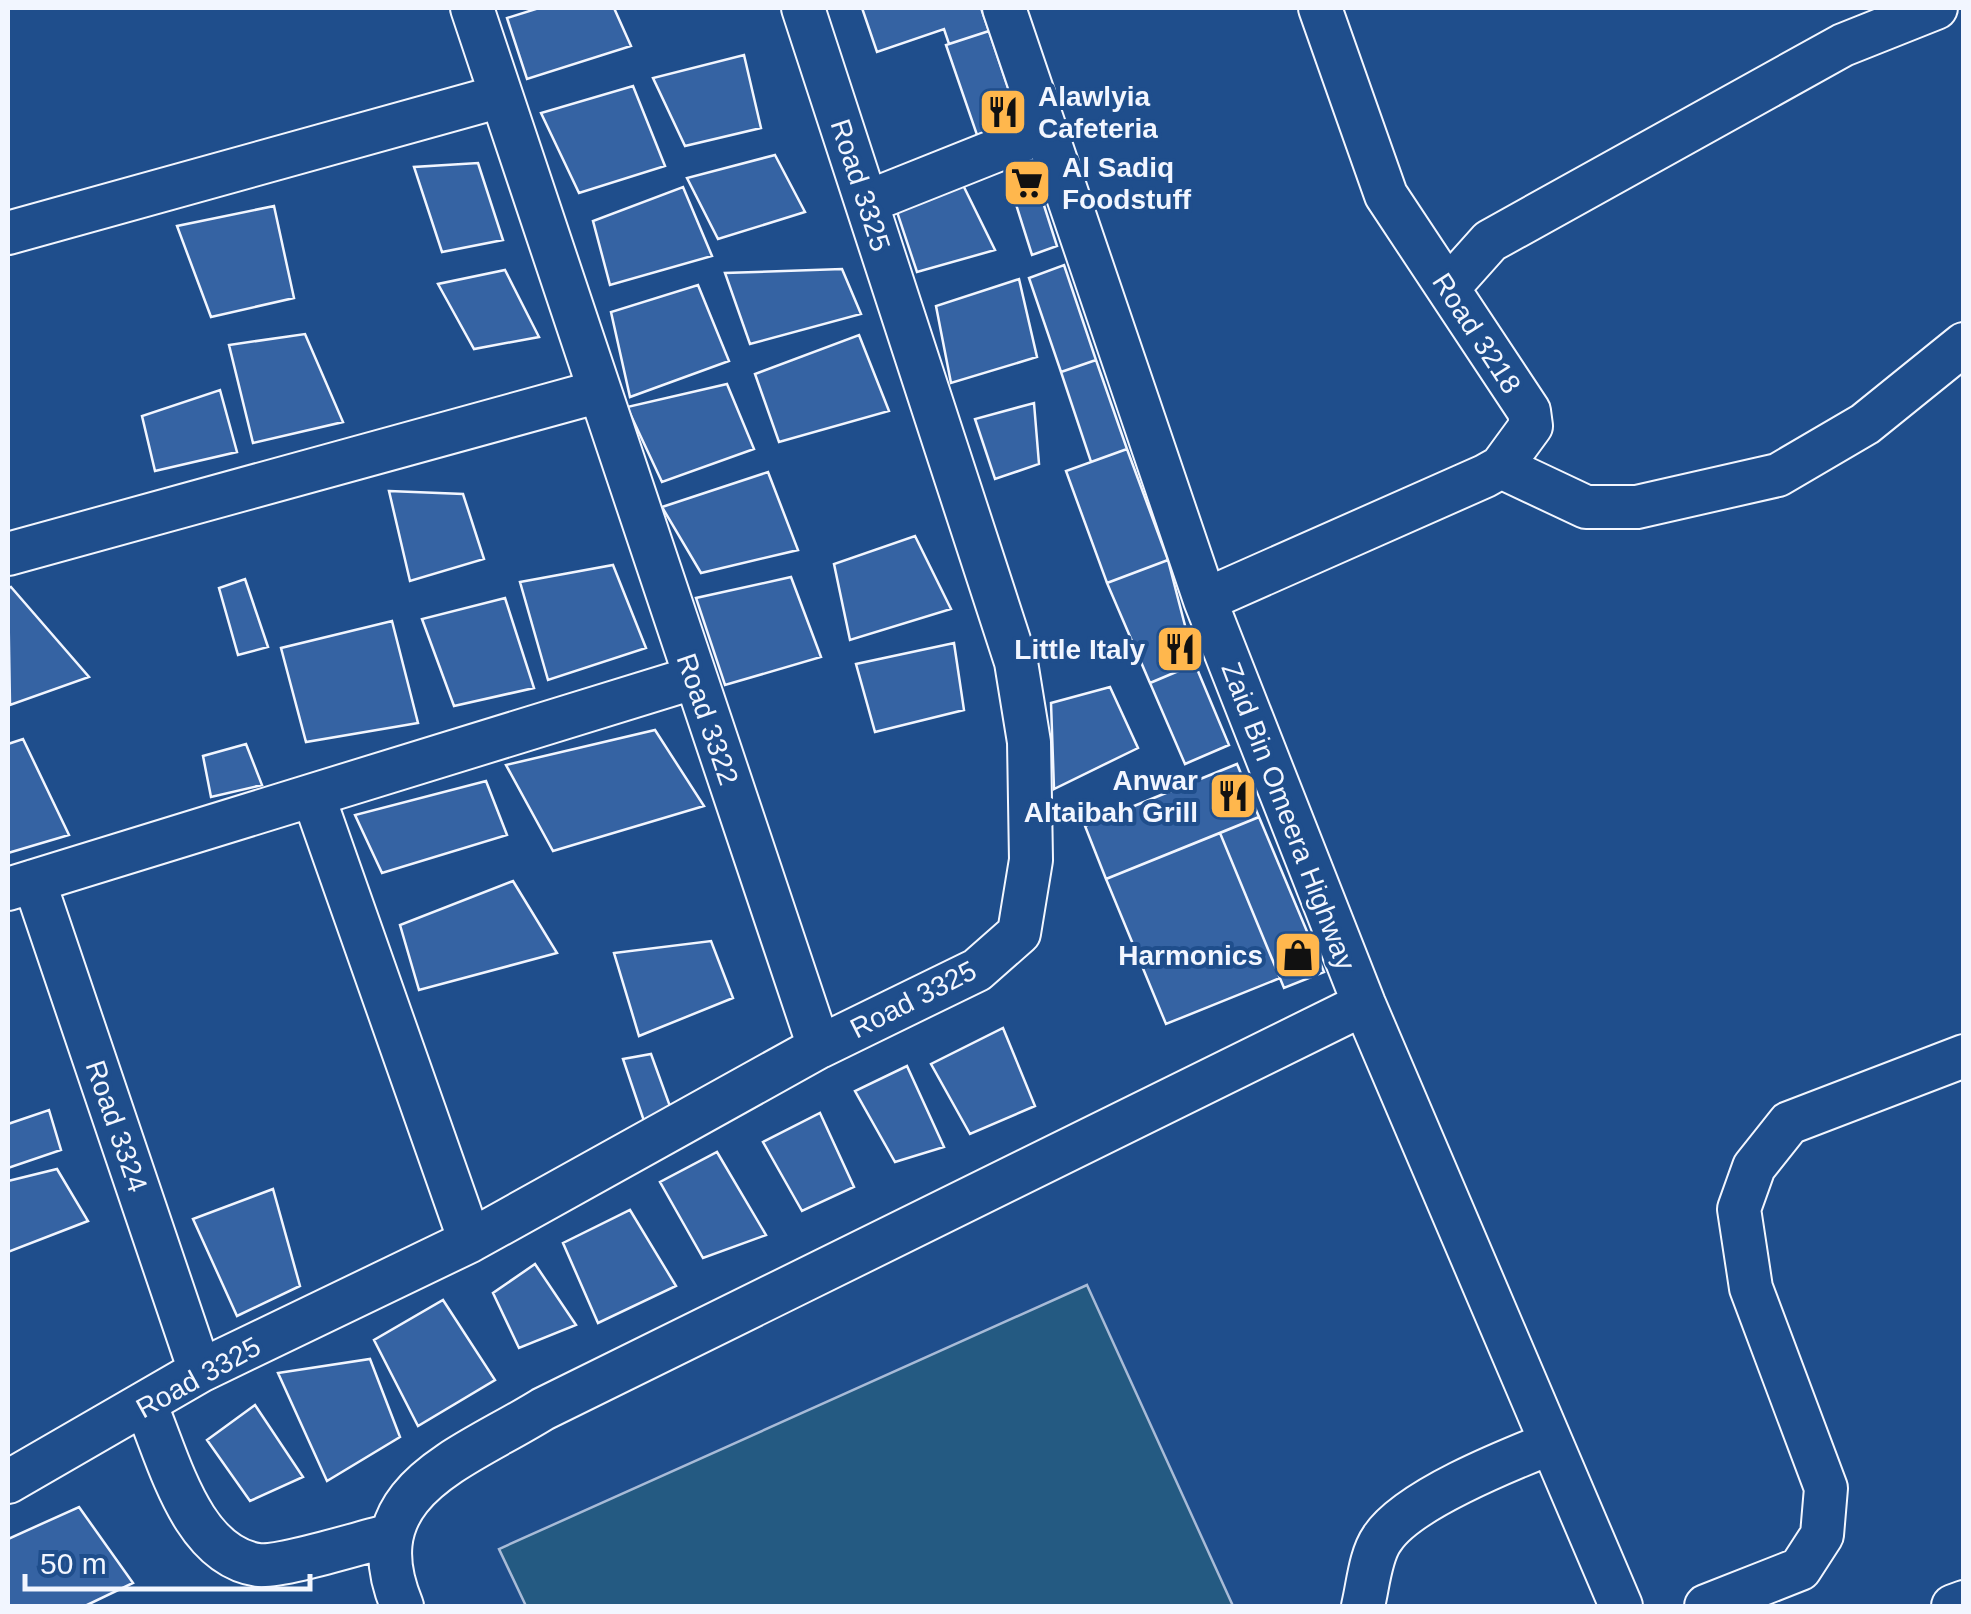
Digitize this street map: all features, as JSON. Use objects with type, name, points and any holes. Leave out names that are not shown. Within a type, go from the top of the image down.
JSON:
[{"type":"street","name":"Road 3322","points":[[472,8],[819,1046]]},
{"type":"street","name":"Road 3325","points":[[8,1482],[146,1406],[200,1371],[470,1241],[819,1046],[977,970],[1019,933],[1032,860],[1029,742],[1016,662],[804,8]]},
{"type":"street","name":"Zaid Bin Omeera Highway","points":[[1004,8],[1205,600],[1364,1004],[1621,1606]]},
{"type":"street","name":"Road 3218","points":[[1205,600],[1501,468],[1525,440],[1531,426],[1529,411],[1386,195],[1320,8]]},
{"type":"street","points":[[1448,288],[1490,241],[1843,45],[1936,8]]},
{"type":"street","points":[[8,233],[501,96]]},
{"type":"street","points":[[867,202],[1045,131]]},
{"type":"street","points":[[1501,468],[1586,507],[1637,507],[1778,475],[1865,424],[1964,344]]},
{"type":"street","points":[[8,554],[600,391]]},
{"type":"street","name":"Road 3324","points":[[200,1371],[21,885],[314,798],[693,678]]},
{"type":"street","points":[[314,798],[470,1241]]},
{"type":"street","points":[[402,1606],[391,1580],[388,1536],[400,1505],[425,1484],[544,1409],[1364,1004]]},
{"type":"street","points":[[1706,1606],[1800,1569],[1822,1535],[1826,1488],[1751,1288],[1739,1208],[1754,1168],[1789,1123],[1964,1056]]},
{"type":"street","points":[[146,1406],[192,1514],[218,1547],[260,1566],[388,1536]]},
{"type":"street","points":[[1363,1606],[1378,1543],[1390,1527],[1492,1466],[1551,1443]]},
{"type":"street","points":[[1954,1606],[1964,1602]]},
{"type":"shaded area","points":[[1087,1285],[1233,1606],[526,1606],[499,1549]]},
{"type":"building","points":[[539,8],[614,8],[631,46],[527,79],[507,18]]},
{"type":"building","points":[[862,8],[981,8],[989,31],[949,44],[944,29],[877,52]]},
{"type":"building","points":[[989,31],[1019,121],[977,135],[946,45]]},
{"type":"building","points":[[744,55],[761,128],[685,146],[653,78]]},
{"type":"building","points":[[633,86],[665,166],[579,193],[541,113]]},
{"type":"building","points":[[775,155],[805,212],[718,239],[687,178]]},
{"type":"building","points":[[478,163],[503,240],[442,252],[414,167]]},
{"type":"building","points":[[1033,171],[1057,246],[1032,255],[1008,179]]},
{"type":"building","points":[[961,181],[995,250],[917,272],[897,212]]},
{"type":"building","points":[[683,187],[712,256],[610,285],[593,221]]},
{"type":"building","points":[[274,206],[294,298],[211,317],[177,226]]},
{"type":"building","points":[[1064,265],[1096,360],[1061,372],[1029,278]]},
{"type":"building","points":[[842,269],[861,314],[750,344],[725,273]]},
{"type":"building","points":[[505,270],[539,337],[474,349],[438,284]]},
{"type":"building","points":[[1019,279],[1037,357],[951,383],[936,306]]},
{"type":"building","points":[[698,285],[729,361],[630,397],[611,312]]},
{"type":"building","points":[[305,334],[343,422],[253,443],[229,345]]},
{"type":"building","points":[[859,335],[889,411],[779,442],[755,374]]},
{"type":"building","points":[[1096,360],[1127,449],[1091,462],[1061,372]]},
{"type":"building","points":[[727,384],[754,449],[662,482],[627,407]]},
{"type":"building","points":[[220,390],[237,452],[155,471],[142,416]]},
{"type":"building","points":[[1034,403],[1039,464],[995,479],[975,419]]},
{"type":"building","points":[[1127,449],[1168,560],[1107,583],[1066,471]]},
{"type":"building","points":[[768,472],[798,550],[701,573],[662,507]]},
{"type":"building","points":[[389,491],[463,494],[484,559],[410,581]]},
{"type":"building","points":[[915,536],[951,609],[850,640],[834,564]]},
{"type":"building","points":[[1168,560],[1195,664],[1150,683],[1107,583]]},
{"type":"building","points":[[613,565],[646,648],[548,680],[520,582]]},
{"type":"building","points":[[791,577],[821,657],[725,685],[696,598]]},
{"type":"building","points":[[245,579],[268,647],[238,655],[219,588]]},
{"type":"building","points":[[11,587],[89,677],[10,705]]},
{"type":"building","points":[[505,598],[534,688],[454,706],[422,619]]},
{"type":"building","points":[[392,621],[418,723],[306,742],[281,648]]},
{"type":"building","points":[[954,643],[964,710],[875,732],[856,664]]},
{"type":"building","points":[[1195,664],[1229,745],[1185,764],[1150,683]]},
{"type":"building","points":[[1110,687],[1138,748],[1054,789],[1051,703]]},
{"type":"building","points":[[655,730],[704,806],[553,851],[506,765]]},
{"type":"building","points":[[23,739],[69,835],[8,853],[8,744]]},
{"type":"building","points":[[246,744],[262,785],[211,797],[203,756]]},
{"type":"building","points":[[1237,764],[1259,817],[1106,879],[1085,826]]},
{"type":"building","points":[[486,781],[507,835],[382,873],[355,815]]},
{"type":"building","points":[[1259,817],[1324,972],[1284,988],[1220,833]]},
{"type":"building","points":[[1220,833],[1280,978],[1166,1024],[1106,879]]},
{"type":"building","points":[[513,881],[557,953],[419,990],[400,925]]},
{"type":"building","points":[[711,941],[733,998],[639,1036],[614,953]]},
{"type":"building","points":[[1003,1028],[1035,1106],[970,1134],[931,1064]]},
{"type":"building","points":[[651,1054],[671,1109],[644,1121],[623,1059]]},
{"type":"building","points":[[907,1066],[944,1147],[895,1162],[855,1091]]},
{"type":"building","points":[[49,1110],[61,1150],[8,1168],[8,1124]]},
{"type":"building","points":[[820,1113],[854,1187],[802,1211],[763,1142]]},
{"type":"building","points":[[717,1152],[766,1235],[703,1258],[660,1182]]},
{"type":"building","points":[[57,1169],[88,1221],[8,1252],[8,1181]]},
{"type":"building","points":[[273,1189],[300,1286],[237,1316],[193,1219]]},
{"type":"building","points":[[630,1210],[676,1286],[598,1323],[563,1243]]},
{"type":"building","points":[[535,1264],[576,1325],[519,1348],[493,1293]]},
{"type":"building","points":[[443,1300],[495,1380],[418,1426],[374,1340]]},
{"type":"building","points":[[370,1359],[400,1437],[327,1481],[278,1373]]},
{"type":"building","points":[[255,1405],[303,1477],[250,1501],[207,1440]]},
{"type":"building","points":[[79,1507],[133,1583],[85,1606],[8,1606],[8,1539]]},
{"type":"place","name":"Alawlyia Cafeteria","points":[[1003,112]]},
{"type":"place","name":"Al Sadiq Foodstuff","points":[[1027,183]]},
{"type":"place","name":"Little Italy","points":[[1180,649]]},
{"type":"place","name":"Anwar Altaibah Grill","points":[[1233,796]]},
{"type":"place","name":"Harmonics","points":[[1298,955]]}]
